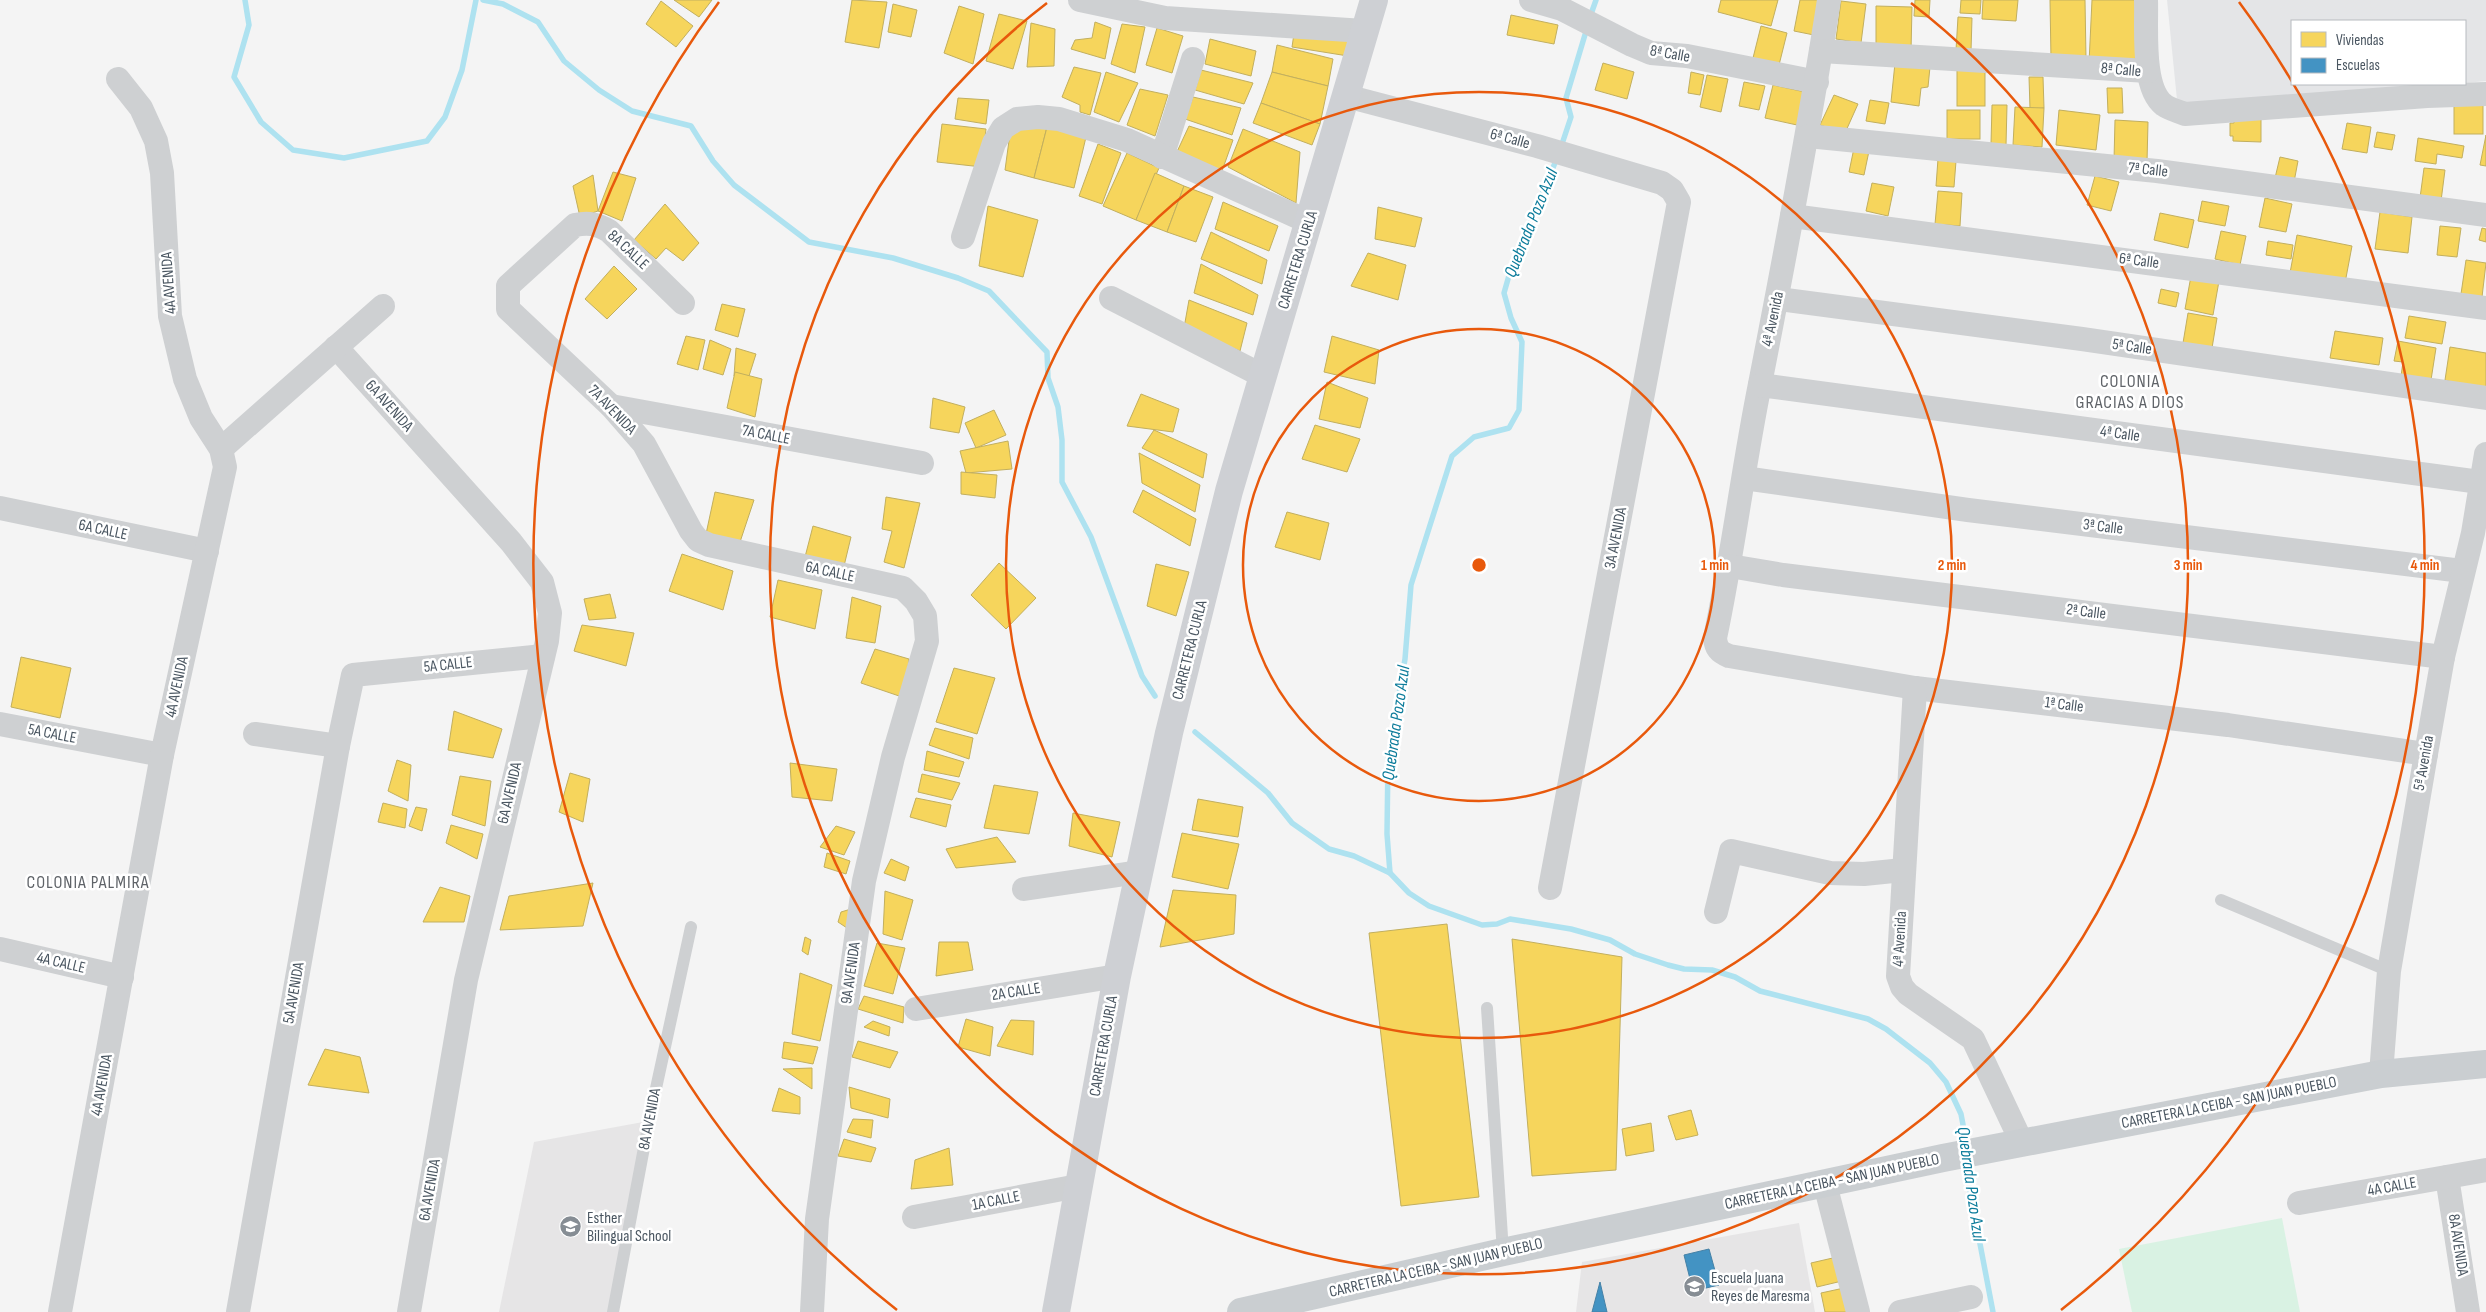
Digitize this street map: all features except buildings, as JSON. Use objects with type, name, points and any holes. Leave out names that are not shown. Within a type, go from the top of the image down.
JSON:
[{"type":"main road","name":"CARRETERA CURLA","points":[[1056,1312],[1117,976],[1169,733],[1227,500],[1374,0]]},
{"type":"main road","name":"CARRETERA LA CEIBA - SAN JUAN PUEBLO","points":[[1241,1312],[1308,1305],[1503,1252],[1943,1158],[2381,1074],[2486,1064]]},
{"type":"street","points":[[1080,0],[1165,18],[1364,31]]},
{"type":"street","name":"8ª Calle","points":[[1531,0],[1562,9],[1590,22],[1632,46],[1651,53],[1687,56],[1817,82]]},
{"type":"street","name":"4ª Avenida","points":[[1715,638],[1730,566],[1760,385],[1808,136],[1830,0]]},
{"type":"street","points":[[2146,0],[2148,70]]},
{"type":"street","name":"8ª Calle","points":[[1821,51],[2148,70],[2154,94],[2164,105],[2185,114],[2427,96],[2486,94]]},
{"type":"street","points":[[1162,157],[1193,59]]},
{"type":"street","name":"4A AVENIDA","points":[[60,1312],[162,755],[225,467],[221,449],[200,418],[185,379],[170,316],[162,174],[156,141],[141,108],[118,79]]},
{"type":"street","name":"6ª Calle","points":[[1346,96],[1546,149],[1662,183],[1672,190]]},
{"type":"street","points":[[963,237],[994,143],[1003,128],[1017,119],[1038,117],[1059,120],[1127,140],[1309,222]]},
{"type":"street","name":"7ª Calle","points":[[1808,136],[2157,171],[2486,215]]},
{"type":"street","name":"3A AVENIDA","points":[[1550,888],[1679,202],[1672,190]]},
{"type":"street","name":"6ª Calle","points":[[1792,216],[2486,308]]},
{"type":"street","name":"8A CALLE","points":[[507,298],[508,286],[575,225],[585,223],[597,224],[609,231],[683,302]]},
{"type":"street","name":"7A AVENIDA","points":[[507,298],[508,309],[611,406],[644,444],[691,531],[698,540]]},
{"type":"street","points":[[1111,298],[1263,376]]},
{"type":"street","name":"5ª Calle","points":[[1778,299],[2082,339],[2486,398]]},
{"type":"street","points":[[221,449],[383,306]]},
{"type":"street","name":"6A AVENIDA","points":[[336,347],[511,542],[542,582],[550,613],[543,656],[466,980],[409,1312]]},
{"type":"street","name":"4ª Calle","points":[[1760,385],[2480,482]]},
{"type":"street","name":"7A CALLE","points":[[611,406],[922,463]]},
{"type":"street","name":"5ª Avenida","points":[[2381,1074],[2389,971],[2443,657],[2462,571],[2479,534],[2480,482],[2486,454]]},
{"type":"street","name":"3ª Calle","points":[[1744,478],[1968,510],[2462,571]]},
{"type":"street","name":"6A CALLE","points":[[0,508],[206,551]]},
{"type":"street","name":"6A CALLE","points":[[698,540],[710,545],[902,588],[916,600],[925,616],[927,641]]},
{"type":"street","name":"2ª Calle","points":[[1730,566],[1782,575],[2443,657]]},
{"type":"street","name":"1ª Calle","points":[[1715,638],[1716,646],[1720,652],[1728,656],[1915,688],[2228,725],[2426,754]]},
{"type":"street","name":"9A AVENIDA","points":[[812,1312],[817,1219],[864,881],[893,757],[927,641]]},
{"type":"street","name":"5A CALLE","points":[[353,675],[543,656]]},
{"type":"street","name":"5A AVENIDA","points":[[238,1312],[338,746],[353,675]]},
{"type":"street","name":"4ª Avenida","points":[[1915,688],[1898,976],[1902,987],[1908,994],[1973,1039],[2022,1143]]},
{"type":"street","name":"5A CALLE","points":[[0,724],[162,755]]},
{"type":"street","points":[[255,734],[338,746]]},
{"type":"street","points":[[1716,912],[1731,851],[1830,873],[1864,874],[1903,870]]},
{"type":"street","points":[[1024,889],[1139,872]]},
{"type":"street","name":"4A CALLE","points":[[0,949],[122,977]]},
{"type":"street","name":"2A CALLE","points":[[916,1009],[1117,976]]},
{"type":"street","name":"4A CALLE","points":[[2298,1203],[2486,1170]]},
{"type":"street","name":"8A AVENIDA","points":[[2447,1177],[2468,1312]]},
{"type":"street","points":[[1824,1184],[1858,1312]]},
{"type":"street","name":"1A CALLE","points":[[914,1217],[1078,1186]]},
{"type":"street","points":[[1900,1312],[1971,1297]]},
{"type":"lane","points":[[2221,900],[2389,971]]},
{"type":"lane","name":"8A AVENIDA","points":[[612,1312],[650,1116],[691,927]]},
{"type":"lane","points":[[1487,1008],[1503,1252]]},
{"type":"shaded area","points":[[2167,0],[2486,0],[2486,81],[2466,83],[2466,20],[2291,20],[2291,85],[2452,85],[2184,111],[2177,100]]},
{"type":"shaded area","name":"Esther Bilingual School","points":[[643,1122],[610,1312],[499,1312],[534,1142]]},
{"type":"shaded area","name":"Escuela Juana Reyes de Maresma","points":[[1799,1223],[1815,1312],[1576,1312],[1582,1262]]},
{"type":"green space","points":[[2282,1218],[2300,1312],[2132,1312],[2119,1249]]},
{"type":"waterway","points":[[245,0],[249,25],[234,77],[261,122],[293,150],[344,158],[427,141],[445,117],[462,70],[476,0]]},
{"type":"waterway","points":[[483,0],[503,4],[538,22],[564,61],[599,90],[632,111],[691,126],[713,161],[734,185],[809,242],[893,258],[958,278],[989,291],[1047,352],[1048,378],[1058,407],[1062,440],[1062,482],[1091,537],[1142,676],[1155,696]]},
{"type":"waterway","name":"Quebrada Pozo Azul","points":[[1590,17],[1596,0]]},
{"type":"waterway","name":"Quebrada Pozo Azul","points":[[1561,147],[1571,117],[1566,98],[1587,28]]},
{"type":"waterway","name":"Quebrada Pozo Azul","points":[[1557,158],[1510,272],[1504,293],[1511,318],[1522,342],[1519,410],[1509,428],[1474,437],[1452,456],[1411,585],[1405,659],[1388,759],[1387,834],[1390,873],[1409,893],[1429,906],[1482,925],[1497,924],[1510,919],[1571,929],[1610,940],[1635,954],[1668,965],[1684,969],[1712,970],[1735,977],[1760,991],[1868,1019],[1886,1029],[1930,1063],[1946,1082],[1961,1114],[1967,1146]]},
{"type":"waterway","points":[[1195,732],[1268,793],[1292,823],[1329,849],[1354,856],[1390,873]]},
{"type":"waterway","name":"Quebrada Pozo Azul","points":[[1967,1160],[1969,1186],[1993,1312]]},
{"type":"place","name":"Esther Bilingual School","points":[[571,1227]]},
{"type":"place","name":"Escuela Juana Reyes de Maresma","points":[[1695,1287]]},
{"type":"district","name":"COLONIA GRACIAS A DIOS","points":[[2130,391]]},
{"type":"district","name":"COLONIA PALMIRA","points":[[88,882]]}]
